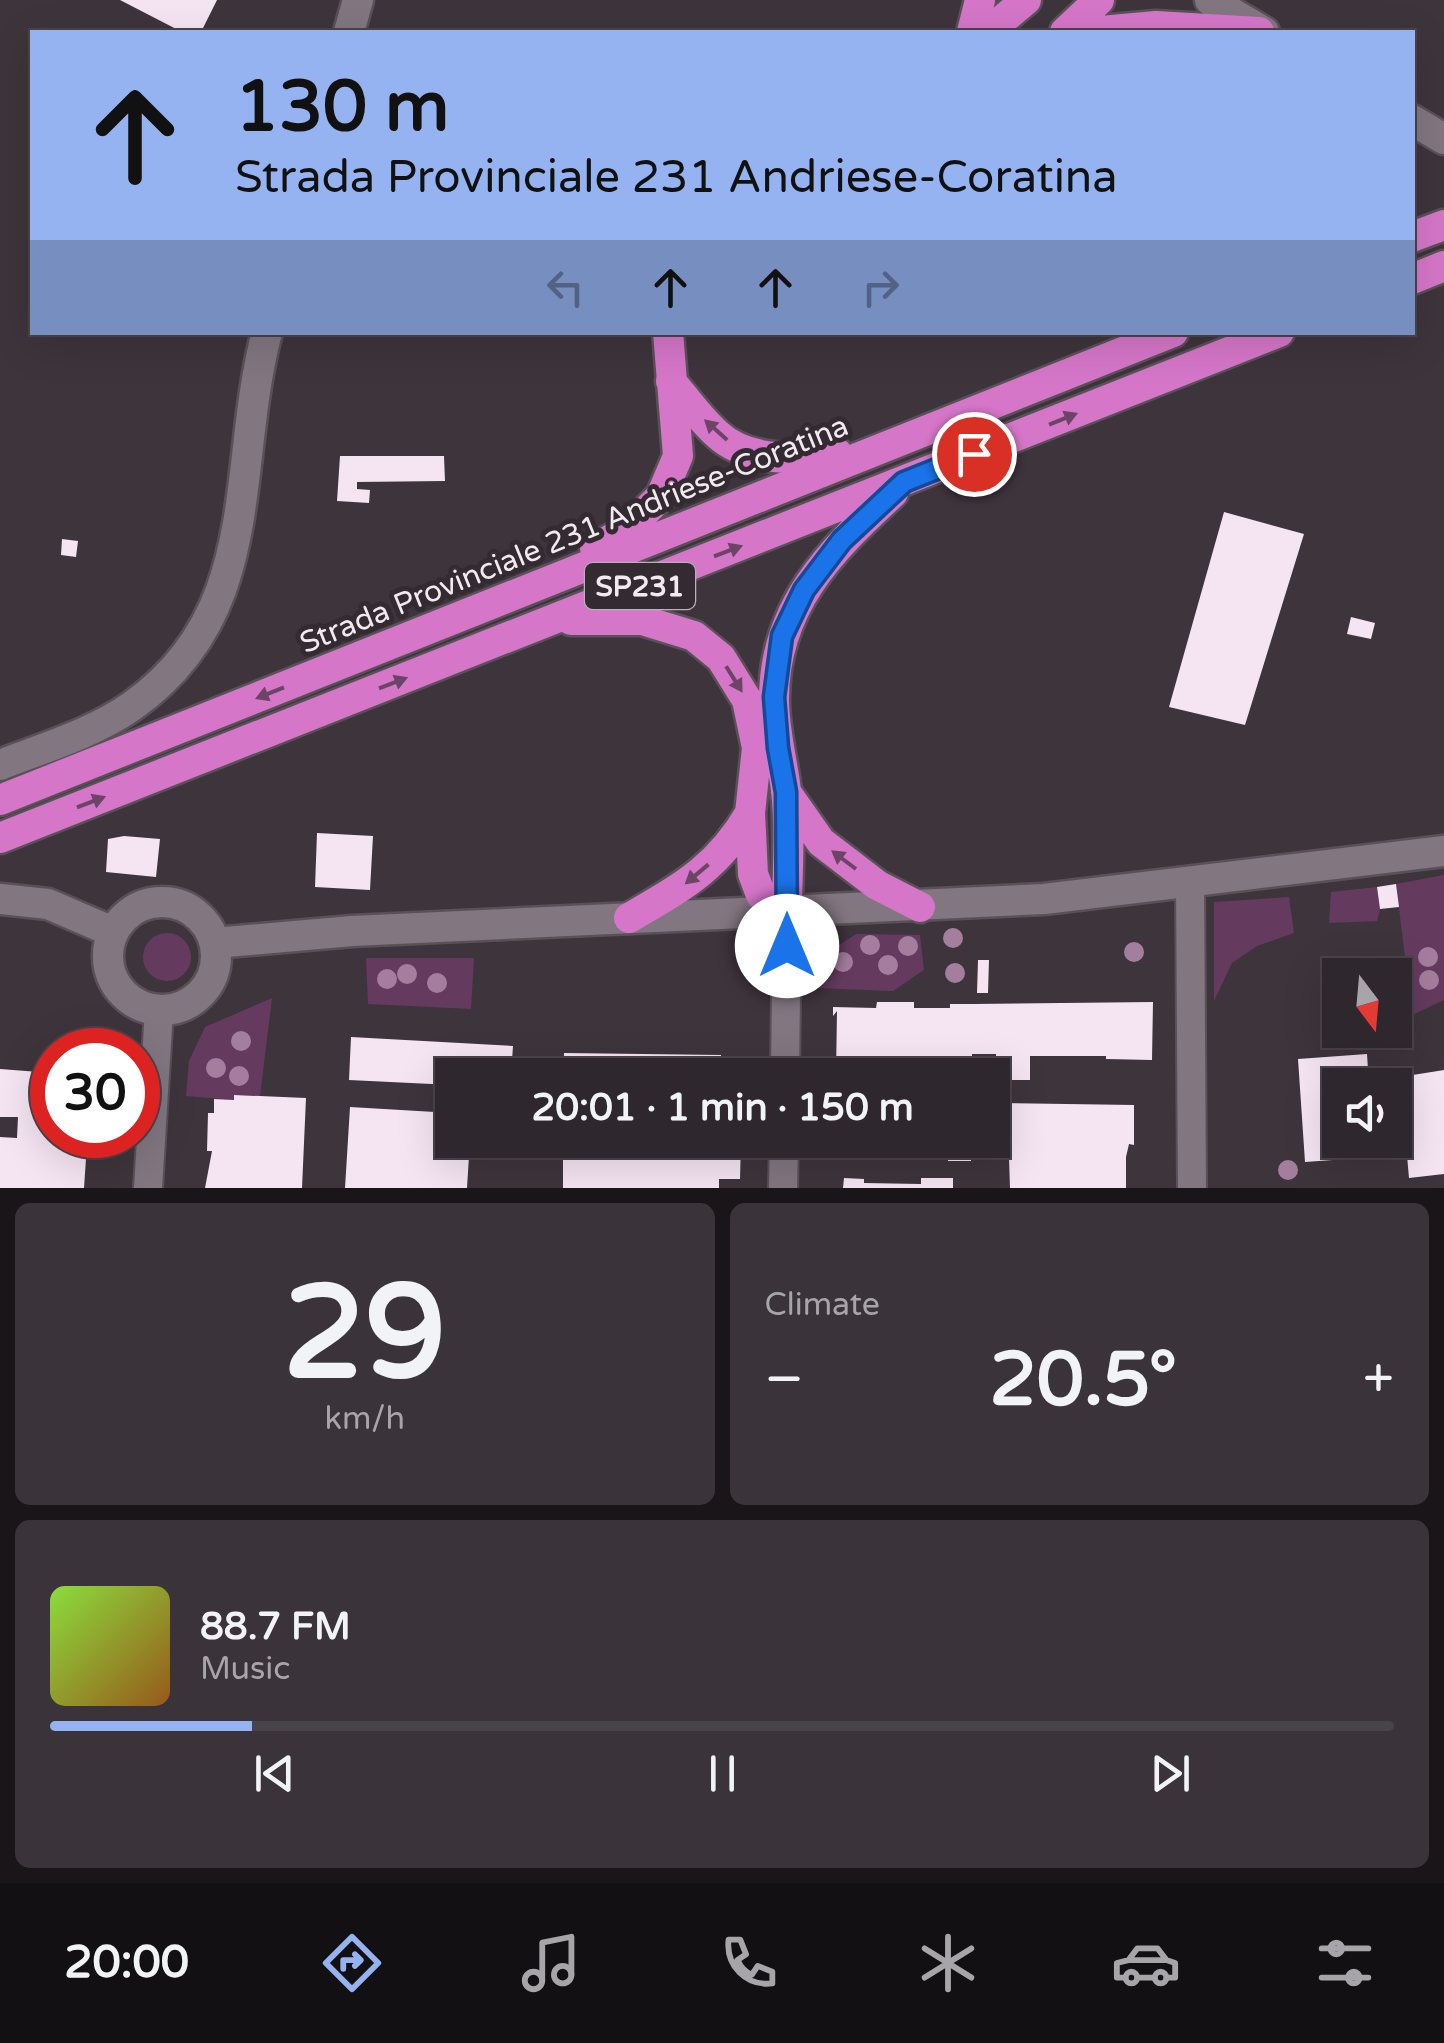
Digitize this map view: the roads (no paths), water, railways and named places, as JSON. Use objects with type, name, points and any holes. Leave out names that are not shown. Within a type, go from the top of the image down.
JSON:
[{"type":"highway","points":[[972,30],[980,0]]},
{"type":"highway","points":[[990,30],[1026,0]]},
{"type":"highway","points":[[1067,30],[1098,0]]},
{"type":"highway","points":[[1112,30],[1156,26],[1227,30]]},
{"type":"highway","points":[[1415,236],[1444,225]]},
{"type":"highway","points":[[1415,278],[1444,266]]},
{"type":"highway","points":[[492,605],[626,531],[660,496],[678,456],[668,335]]},
{"type":"highway","name":"Strada Provinciale 231 Andriese-Coratina","points":[[0,800],[1166,335]]},
{"type":"highway","name":"SP231","points":[[0,838],[1272,335]]},
{"type":"highway","points":[[671,381],[720,438],[758,454],[802,461],[908,438]]},
{"type":"highway","points":[[788,913],[786,792],[774,697],[782,636],[804,590],[842,540],[904,482]]},
{"type":"highway","points":[[553,620],[642,620],[694,636],[721,658],[746,700],[757,748],[750,813],[753,874],[761,895],[788,913]]},
{"type":"highway","points":[[786,792],[820,842],[876,884],[920,907]]},
{"type":"highway","points":[[629,918],[684,885],[731,846],[750,813]]},
{"type":"street","points":[[350,30],[358,0]]},
{"type":"street","points":[[1210,0],[1259,30]]},
{"type":"street","points":[[1415,122],[1444,139]]},
{"type":"street","points":[[0,765],[132,707],[167,676],[198,636],[224,591],[238,536],[267,335]]},
{"type":"street","points":[[215,943],[352,930],[1044,900],[1444,850]]},
{"type":"street","points":[[1190,882],[1192,1188]]},
{"type":"street","points":[[0,898],[48,904],[113,932]]},
{"type":"street","points":[[158,902],[177,904],[194,912],[208,926],[215,943],[216,960],[204,991],[176,1009],[141,1007],[114,984],[108,967],[113,932],[124,917],[140,906],[158,902]]},
{"type":"street","points":[[785,1058],[788,913]]},
{"type":"street","points":[[148,1188],[158,1010]]},
{"type":"street","points":[[783,1188],[784,1158]]}]
